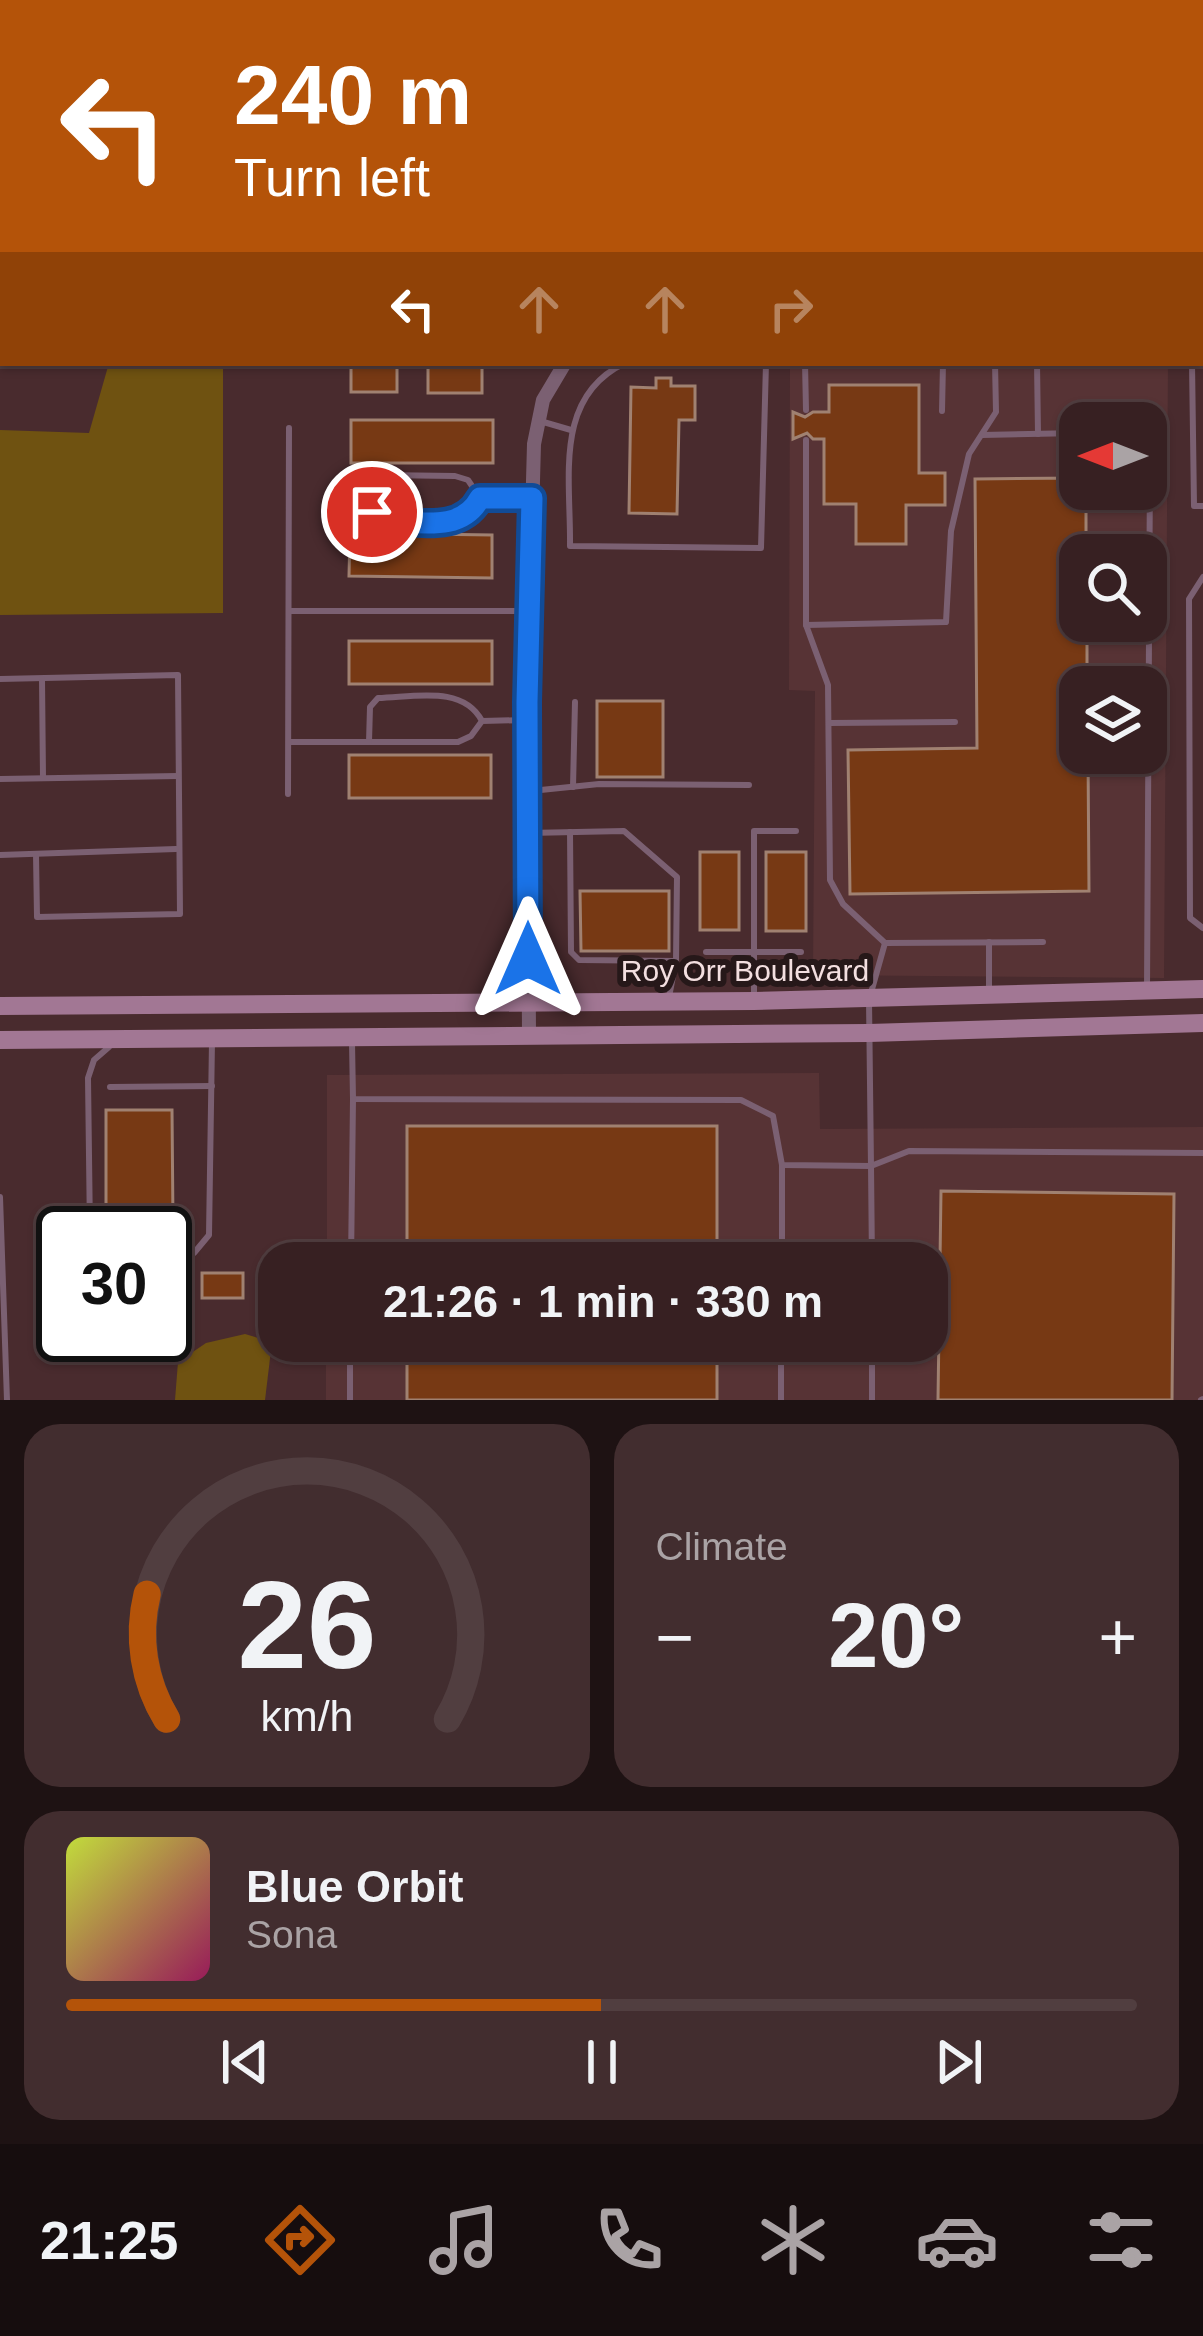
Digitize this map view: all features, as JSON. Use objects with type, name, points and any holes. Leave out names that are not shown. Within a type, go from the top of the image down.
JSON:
[{"type":"main road","name":"Roy Orr Boulevard","points":[[0,1006],[869,1000],[1203,989]]},
{"type":"main road","name":"Roy Orr Boulevard","points":[[0,1040],[868,1033],[1203,1023]]},
{"type":"street","points":[[529,1034],[527,719],[532,498],[538,420],[543,400],[564,366]]},
{"type":"lane","points":[[620,366],[596,380],[581,400],[571,430],[570,546],[761,548],[766,366]]},
{"type":"lane","points":[[805,366],[806,410]]},
{"type":"lane","points":[[943,366],[943,411]]},
{"type":"lane","points":[[806,625],[946,622],[951,532],[969,454],[996,412],[995,366]]},
{"type":"lane","points":[[1037,366],[1038,434]]},
{"type":"lane","points":[[1192,366],[1194,506],[1203,506]]},
{"type":"lane","points":[[538,420],[571,430]]},
{"type":"lane","points":[[288,794],[289,428]]},
{"type":"lane","points":[[981,435],[1059,434]]},
{"type":"lane","points":[[1193,438],[1203,438]]},
{"type":"lane","points":[[806,440],[806,625],[828,685],[830,880],[843,904],[886,943],[1043,941]]},
{"type":"lane","points":[[379,475],[455,476],[468,480],[480,498],[472,513],[459,522],[381,521],[372,512],[372,484],[379,475]]},
{"type":"lane","points":[[480,498],[532,498]]},
{"type":"lane","points":[[1147,993],[1150,510]]},
{"type":"lane","points":[[1203,577],[1189,599],[1188,845],[1190,918],[1203,928]]},
{"type":"lane","points":[[289,611],[529,611]]},
{"type":"lane","points":[[0,679],[178,675],[180,914],[38,917],[36,854]]},
{"type":"lane","points":[[42,678],[43,778]]},
{"type":"lane","points":[[369,742],[370,707],[378,698],[459,697],[474,705],[482,721]]},
{"type":"lane","points":[[573,787],[574,702]]},
{"type":"lane","points":[[482,721],[527,719]]},
{"type":"lane","points":[[289,742],[458,742],[471,736],[482,721]]},
{"type":"lane","points":[[829,723],[955,722]]},
{"type":"lane","points":[[0,779],[178,776]]},
{"type":"lane","points":[[527,792],[749,785]]},
{"type":"lane","points":[[527,833],[624,831],[677,877],[676,961],[668,1000]]},
{"type":"lane","points":[[754,1001],[754,831],[796,831]]},
{"type":"lane","points":[[570,832],[571,952],[579,960],[676,961]]},
{"type":"lane","points":[[0,855],[178,849]]},
{"type":"lane","points":[[989,942],[989,997]]},
{"type":"lane","points":[[872,1242],[869,1000],[886,943]]},
{"type":"lane","points":[[706,952],[801,952]]},
{"type":"lane","points":[[351,1242],[352,1036]]},
{"type":"lane","points":[[192,1253],[209,1235],[212,1037]]},
{"type":"lane","points":[[90,1206],[88,1078],[94,1060],[120,1038]]},
{"type":"lane","points":[[110,1087],[212,1086]]},
{"type":"lane","points":[[353,1100],[741,1100],[773,1117],[782,1165],[782,1242]]},
{"type":"lane","points":[[782,1165],[871,1166],[909,1151],[1203,1153]]},
{"type":"lane","points":[[0,1197],[7,1400]]},
{"type":"lane","points":[[350,1362],[350,1400]]},
{"type":"lane","points":[[781,1400],[782,1362]]},
{"type":"lane","points":[[872,1362],[872,1400]]},
{"type":"shaded area","points":[[108,366],[223,366],[223,613],[0,615],[0,430],[89,433]]},
{"type":"shaded area","points":[[790,366],[1168,366],[1167,534],[1059,534],[1059,642],[1166,642],[1166,666],[1059,666],[1059,774],[1165,774],[1164,978],[813,975],[815,691],[789,690]]},
{"type":"shaded area","points":[[819,1073],[820,1129],[1203,1127],[1203,1400],[326,1400],[326,1362],[948,1362],[948,1242],[327,1242],[327,1075]]},
{"type":"shaded area","points":[[245,1334],[258,1338],[258,1362],[270,1362],[265,1400],[175,1400],[178,1362],[192,1362],[192,1352],[206,1343]]},
{"type":"building","points":[[351,366],[397,366],[397,392],[351,392]]},
{"type":"building","points":[[428,366],[482,366],[482,393],[428,393]]},
{"type":"building","points":[[656,378],[671,378],[671,386],[695,386],[695,420],[679,420],[677,514],[629,513],[631,387],[656,388]]},
{"type":"building","points":[[829,385],[919,385],[919,473],[945,473],[945,505],[906,505],[906,544],[856,544],[856,504],[824,504],[824,439],[813,439],[807,433],[793,439],[793,412],[805,417],[829,412]]},
{"type":"building","points":[[351,420],[493,420],[493,463],[351,463]]},
{"type":"building","points":[[1059,478],[1059,510],[1086,510],[1086,534],[1059,534],[1059,642],[1087,642],[1087,666],[1059,666],[1059,774],[1088,774],[1089,891],[850,894],[848,750],[977,748],[975,479]]},
{"type":"building","points":[[350,533],[492,535],[492,578],[349,576]]},
{"type":"building","points":[[349,641],[492,641],[492,684],[349,684]]},
{"type":"building","points":[[597,701],[663,701],[663,777],[597,777]]},
{"type":"building","points":[[349,755],[491,755],[491,798],[349,798]]},
{"type":"building","points":[[700,852],[739,852],[739,930],[700,930]]},
{"type":"building","points":[[766,852],[806,852],[806,931],[766,931]]},
{"type":"building","points":[[580,891],[669,891],[669,951],[581,951]]},
{"type":"building","points":[[106,1110],[172,1110],[173,1206],[106,1206]]},
{"type":"building","points":[[407,1126],[717,1126],[717,1242],[407,1242]]},
{"type":"building","points":[[941,1191],[1174,1194],[1172,1400],[938,1400],[939,1362],[948,1362],[948,1242],[940,1242]]},
{"type":"building","points":[[202,1273],[243,1273],[243,1298],[202,1298]]},
{"type":"building","points":[[407,1362],[717,1362],[717,1400],[407,1400]]},
{"type":"route","points":[[372,512],[381,521],[459,522],[472,513],[480,498],[532,498],[528,959]]}]
